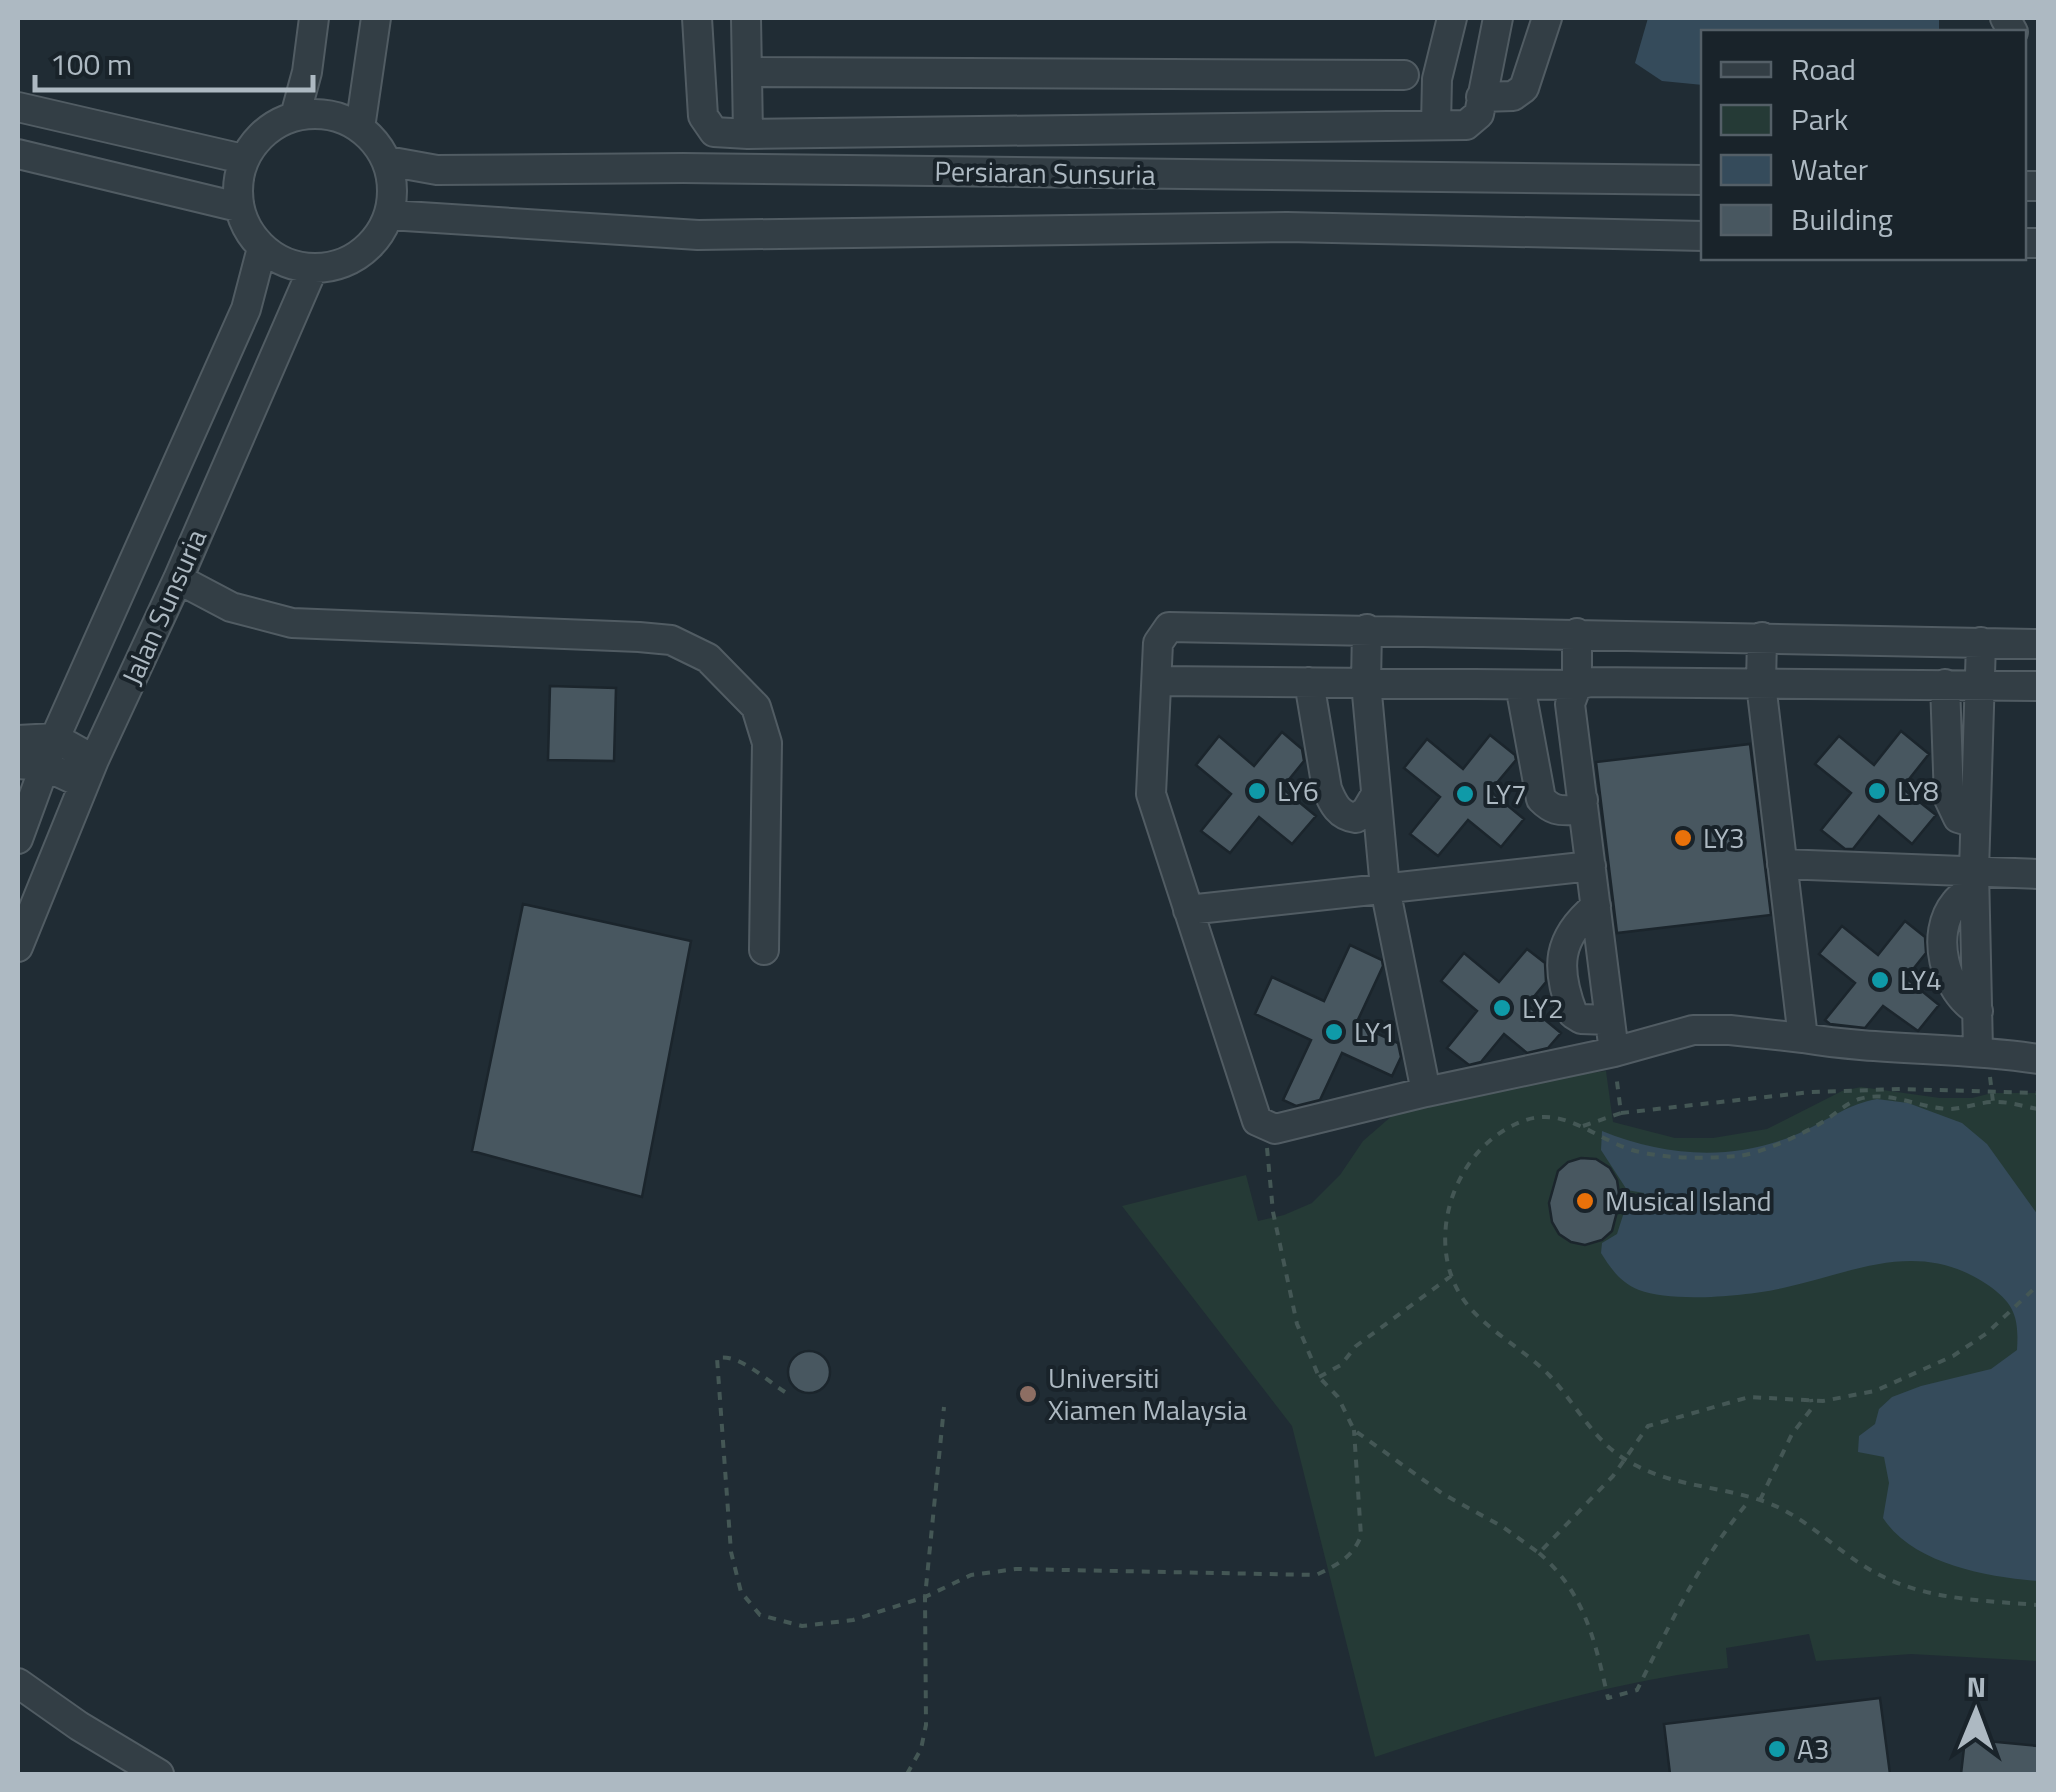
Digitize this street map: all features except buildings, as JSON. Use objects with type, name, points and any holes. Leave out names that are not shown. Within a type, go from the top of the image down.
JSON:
[{"type":"street","points":[[294,116],[307,72],[314,18]]},
{"type":"street","points":[[360,128],[376,18]]},
{"type":"street","points":[[697,18],[703,116],[714,132],[748,134],[1466,125],[1478,114],[1498,18]]},
{"type":"street","points":[[746,18],[748,134]]},
{"type":"street","points":[[1436,125],[1438,79],[1452,18]]},
{"type":"street","points":[[1481,97],[1513,96],[1524,88],[1548,18]]},
{"type":"street","points":[[747,72],[1404,75]]},
{"type":"street","points":[[18,107],[243,159]]},
{"type":"street","points":[[317,113],[340,117],[360,128],[376,142],[392,178],[389,215],[382,230],[360,254],[330,267],[313,268],[277,259],[251,236],[238,208],[237,183],[243,159],[273,125],[294,116],[317,113]]},
{"type":"street","points":[[18,154],[238,208]]},
{"type":"street","name":"Persiaran Sunsuria","points":[[386,160],[437,170],[683,168],[1701,180]]},
{"type":"street","name":"Persiaran Sunsuria","points":[[389,215],[698,235],[1286,227],[1701,236]]},
{"type":"street","name":"Jalan Sunsuria","points":[[18,838],[31,765],[55,738],[246,308],[262,248]]},
{"type":"street","name":"Jalan Sunsuria","points":[[18,947],[89,772],[313,268]]},
{"type":"street","points":[[178,579],[231,606],[292,623],[639,637],[671,640],[708,658],[756,707],[767,743],[764,950]]},
{"type":"street","points":[[2038,644],[1168,626],[1158,643],[1151,752],[1151,794],[1257,1121],[1265,1126],[1275,1129],[1614,1052],[1693,1030],[1730,1030],[1832,1043],[1978,1050],[2038,1058]]},
{"type":"street","points":[[1367,629],[1366,683],[1385,888],[1426,1092]]},
{"type":"street","points":[[1576,633],[1577,686],[1570,704],[1614,1052]]},
{"type":"street","points":[[1762,637],[1761,684],[1802,1038]]},
{"type":"street","points":[[1978,1050],[1978,1011],[1954,986],[1942,946],[1947,915],[1974,879],[1980,642]]},
{"type":"street","points":[[1157,680],[1577,686],[1590,682],[2038,686]]},
{"type":"street","points":[[1309,682],[1326,789],[1332,801],[1339,811],[1356,818],[1366,811],[1376,794]]},
{"type":"street","points":[[1945,684],[1949,799],[1958,818],[1975,823]]},
{"type":"street","points":[[1520,685],[1541,799],[1552,810],[1563,811],[1574,810],[1583,800]]},
{"type":"street","points":[[18,740],[55,738],[89,772]]},
{"type":"street","points":[[31,765],[89,772]]},
{"type":"street","points":[[1782,864],[1974,879],[2038,874]]},
{"type":"street","points":[[1188,910],[1592,866]]},
{"type":"street","points":[[1596,906],[1570,932],[1560,957],[1573,1014],[1581,1019],[1610,1020]]},
{"type":"street","points":[[18,1683],[79,1726],[159,1774]]},
{"type":"path","points":[[1614,1052],[1621,1113]]},
{"type":"path","points":[[1582,1126],[1621,1113],[1810,1092],[1902,1089],[2038,1093]]},
{"type":"path","points":[[2038,1109],[1993,1102],[1948,1109],[1878,1096],[1861,1098],[1844,1105],[1821,1124],[1742,1156],[1676,1158],[1630,1149],[1582,1126],[1541,1116],[1498,1136],[1464,1169],[1447,1211],[1445,1232],[1451,1276],[1468,1306],[1546,1372],[1585,1421],[1623,1459],[1675,1483],[1760,1500],[1807,1521],[1831,1544],[1866,1568],[1913,1591],[2038,1605]]},
{"type":"path","points":[[785,1392],[738,1361],[716,1358],[730,1552],[741,1592],[760,1615],[802,1626],[852,1620],[925,1597],[971,1575],[1016,1568],[1316,1575],[1340,1564],[1354,1552],[1361,1536],[1354,1430],[1338,1397],[1319,1377],[1296,1324],[1273,1212],[1265,1126]]},
{"type":"path","points":[[1319,1377],[1341,1365],[1356,1346],[1451,1276]]},
{"type":"path","points":[[1539,1553],[1613,1476],[1640,1433],[1658,1422],[1749,1397],[1822,1401],[1875,1390],[1938,1365],[1986,1333],[2038,1286]]},
{"type":"path","points":[[1760,1500],[1792,1434],[1812,1408],[1811,1398]]},
{"type":"path","points":[[907,1774],[922,1750],[926,1726],[925,1597],[944,1407]]},
{"type":"path","points":[[1354,1430],[1443,1494],[1503,1527],[1554,1566],[1576,1597],[1594,1635],[1608,1698],[1637,1690],[1720,1534],[1750,1499]]},
{"type":"green space","points":[[1606,1071],[1613,1122],[1675,1138],[1713,1138],[1767,1129],[1842,1091],[1861,1087],[1940,1098],[2038,1093],[2038,1661],[1911,1654],[1816,1661],[1809,1634],[1726,1648],[1728,1668],[1638,1682],[1549,1703],[1375,1757],[1292,1426],[1122,1206],[1246,1175],[1258,1221],[1284,1215],[1312,1203],[1340,1175],[1363,1141],[1393,1115],[1513,1083]]},
{"type":"water","points":[[1648,18],[1939,18],[1939,30],[1701,30],[1701,85],[1662,81],[1635,63]]},
{"type":"water","points":[[1877,1099],[1908,1103],[1962,1123],[1987,1144],[2038,1215],[2038,1581],[1974,1571],[1913,1547],[1883,1518],[1889,1483],[1884,1457],[1858,1452],[1859,1436],[1875,1424],[1879,1409],[1892,1397],[1991,1369],[2017,1350],[2013,1313],[1988,1285],[1937,1263],[1912,1261],[1861,1268],[1768,1291],[1730,1296],[1670,1296],[1627,1284],[1601,1253],[1602,1243],[1617,1234],[1626,1206],[1646,1205],[1644,1193],[1627,1190],[1601,1150],[1602,1131],[1653,1147],[1704,1153],[1730,1151],[1781,1140]]},
{"type":"place","name":"LY6","points":[[1257,791]]},
{"type":"place","name":"LY8","points":[[1877,791]]},
{"type":"place","name":"LY7","points":[[1465,794]]},
{"type":"place","name":"LY3","points":[[1683,838]]},
{"type":"place","name":"LY4","points":[[1880,980]]},
{"type":"place","name":"LY2","points":[[1502,1008]]},
{"type":"place","name":"LY1","points":[[1334,1032]]},
{"type":"place","name":"Musical Island","points":[[1585,1201]]},
{"type":"place","name":"Universiti Xiamen Malaysia","points":[[1028,1394]]},
{"type":"place","name":"A3","points":[[1777,1749]]}]
